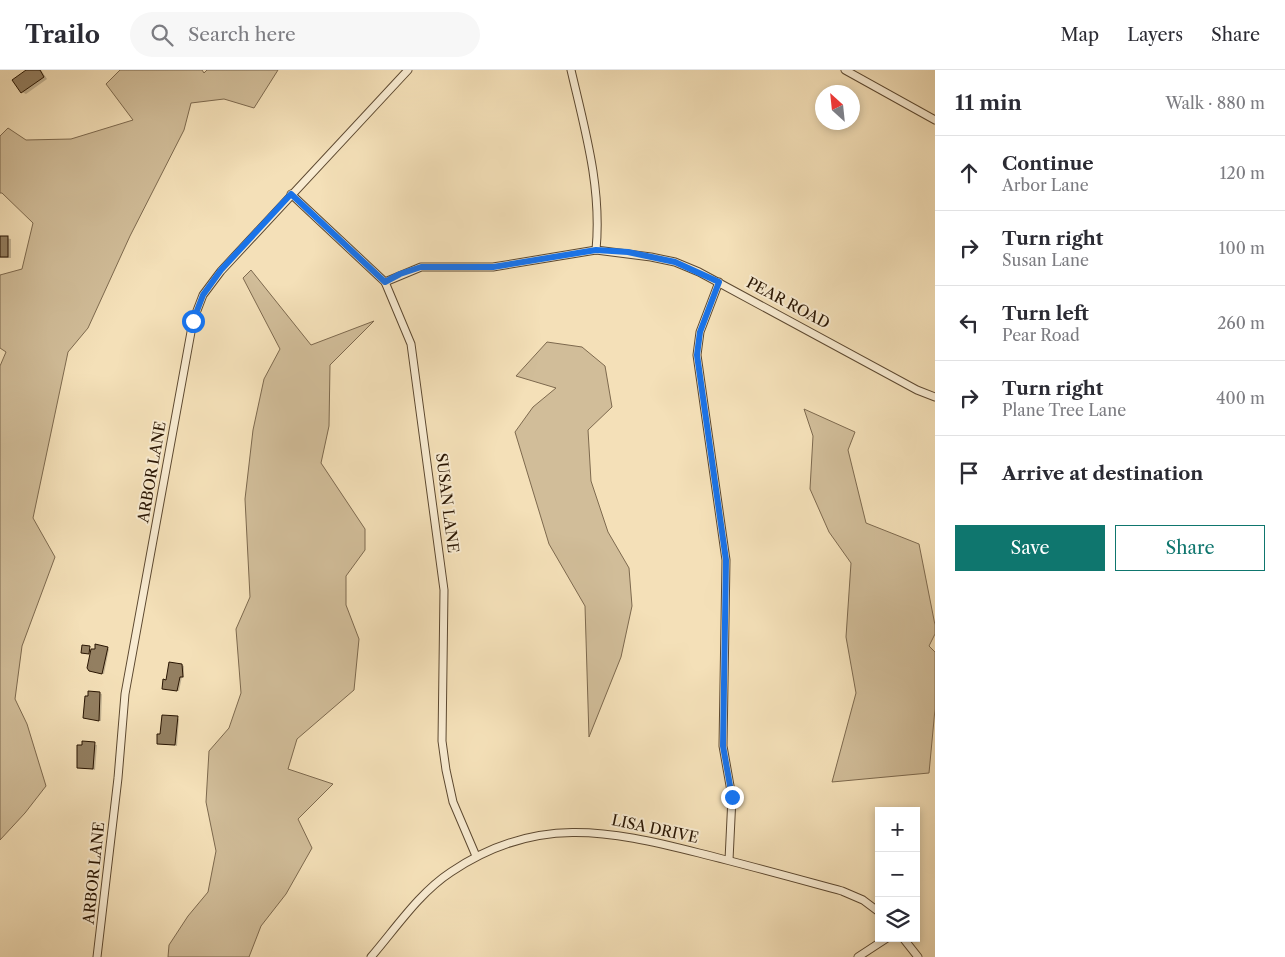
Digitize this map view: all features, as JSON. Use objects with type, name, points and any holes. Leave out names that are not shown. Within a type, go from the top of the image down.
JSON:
[{"type":"street","name":"ARBOR LANE","points":[[97,957],[110,854],[125,694],[193,321],[203,295],[221,270],[408,70]]},
{"type":"street","points":[[571,70],[592,162],[598,202],[596,250]]},
{"type":"street","points":[[845,70],[935,120]]},
{"type":"street","name":"SUSAN LANE","points":[[291,194],[385,282],[404,325],[416,370],[444,590],[442,740],[453,802],[476,856]]},
{"type":"street","name":"PEAR ROAD","points":[[385,282],[400,274],[421,267],[493,267],[596,250],[628,252],[675,262],[719,282],[917,390],[935,397]]},
{"type":"street","points":[[719,282],[700,332],[697,355],[726,560],[723,746],[732,797],[729,860]]},
{"type":"street","name":"LISA DRIVE","points":[[371,957],[431,888],[450,873],[476,856],[545,834],[579,831],[638,838],[729,860],[842,892],[862,900],[875,909]]},
{"type":"street","points":[[858,957],[882,942]]},
{"type":"street","points":[[906,942],[918,957]]},
{"type":"shaded area","points":[[120,70],[202,70],[204,73],[207,70],[278,70],[254,108],[224,99],[191,103],[184,130],[130,236],[88,328],[68,352],[33,518],[55,557],[22,646],[15,699],[27,724],[46,786],[25,813],[0,840],[0,366],[6,352],[0,348],[0,275],[22,269],[33,223],[0,193],[0,136],[8,128],[26,140],[71,139],[133,120],[106,84]]},
{"type":"shaded area","points":[[251,270],[311,345],[374,321],[330,365],[329,426],[321,463],[365,529],[365,550],[346,576],[346,605],[359,639],[354,690],[297,739],[288,769],[333,784],[298,819],[312,848],[286,894],[261,926],[249,957],[168,957],[169,945],[188,916],[208,892],[216,851],[206,802],[209,751],[229,728],[241,693],[236,629],[250,597],[245,499],[253,430],[264,379],[280,349],[243,278]]},
{"type":"shaded area","points":[[547,342],[582,347],[605,366],[612,407],[588,430],[591,481],[608,532],[629,568],[632,606],[621,657],[589,737],[585,606],[549,544],[515,432],[533,407],[556,388],[516,376]]},
{"type":"shaded area","points":[[804,409],[855,432],[848,450],[866,523],[919,544],[935,625],[935,634],[929,646],[935,652],[935,709],[929,773],[832,782],[856,693],[846,637],[851,563],[829,532],[810,489],[813,436]]},
{"type":"building","points":[[26,70],[40,70],[44,77],[21,93],[12,80]]},
{"type":"building","points":[[0,236],[8,236],[8,257],[0,257]]},
{"type":"building","points":[[95,644],[108,647],[102,674],[89,671],[87,668],[91,649],[95,649]]},
{"type":"building","points":[[82,645],[90,646],[89,654],[81,653]]},
{"type":"building","points":[[169,662],[182,664],[183,677],[180,677],[177,691],[162,689],[163,679],[166,680]]},
{"type":"building","points":[[88,691],[100,692],[99,721],[83,718],[85,696],[88,696]]},
{"type":"building","points":[[162,715],[178,716],[175,745],[157,744],[157,734],[160,734]]},
{"type":"building","points":[[82,741],[95,742],[93,769],[77,768],[77,745],[82,745]]},
{"type":"route","points":[[193,321],[203,295],[221,270],[291,194],[385,282],[400,274],[421,267],[470,269],[493,267],[596,250],[628,252],[675,262],[719,282],[700,332],[697,355],[726,560],[723,746],[732,797]]}]
